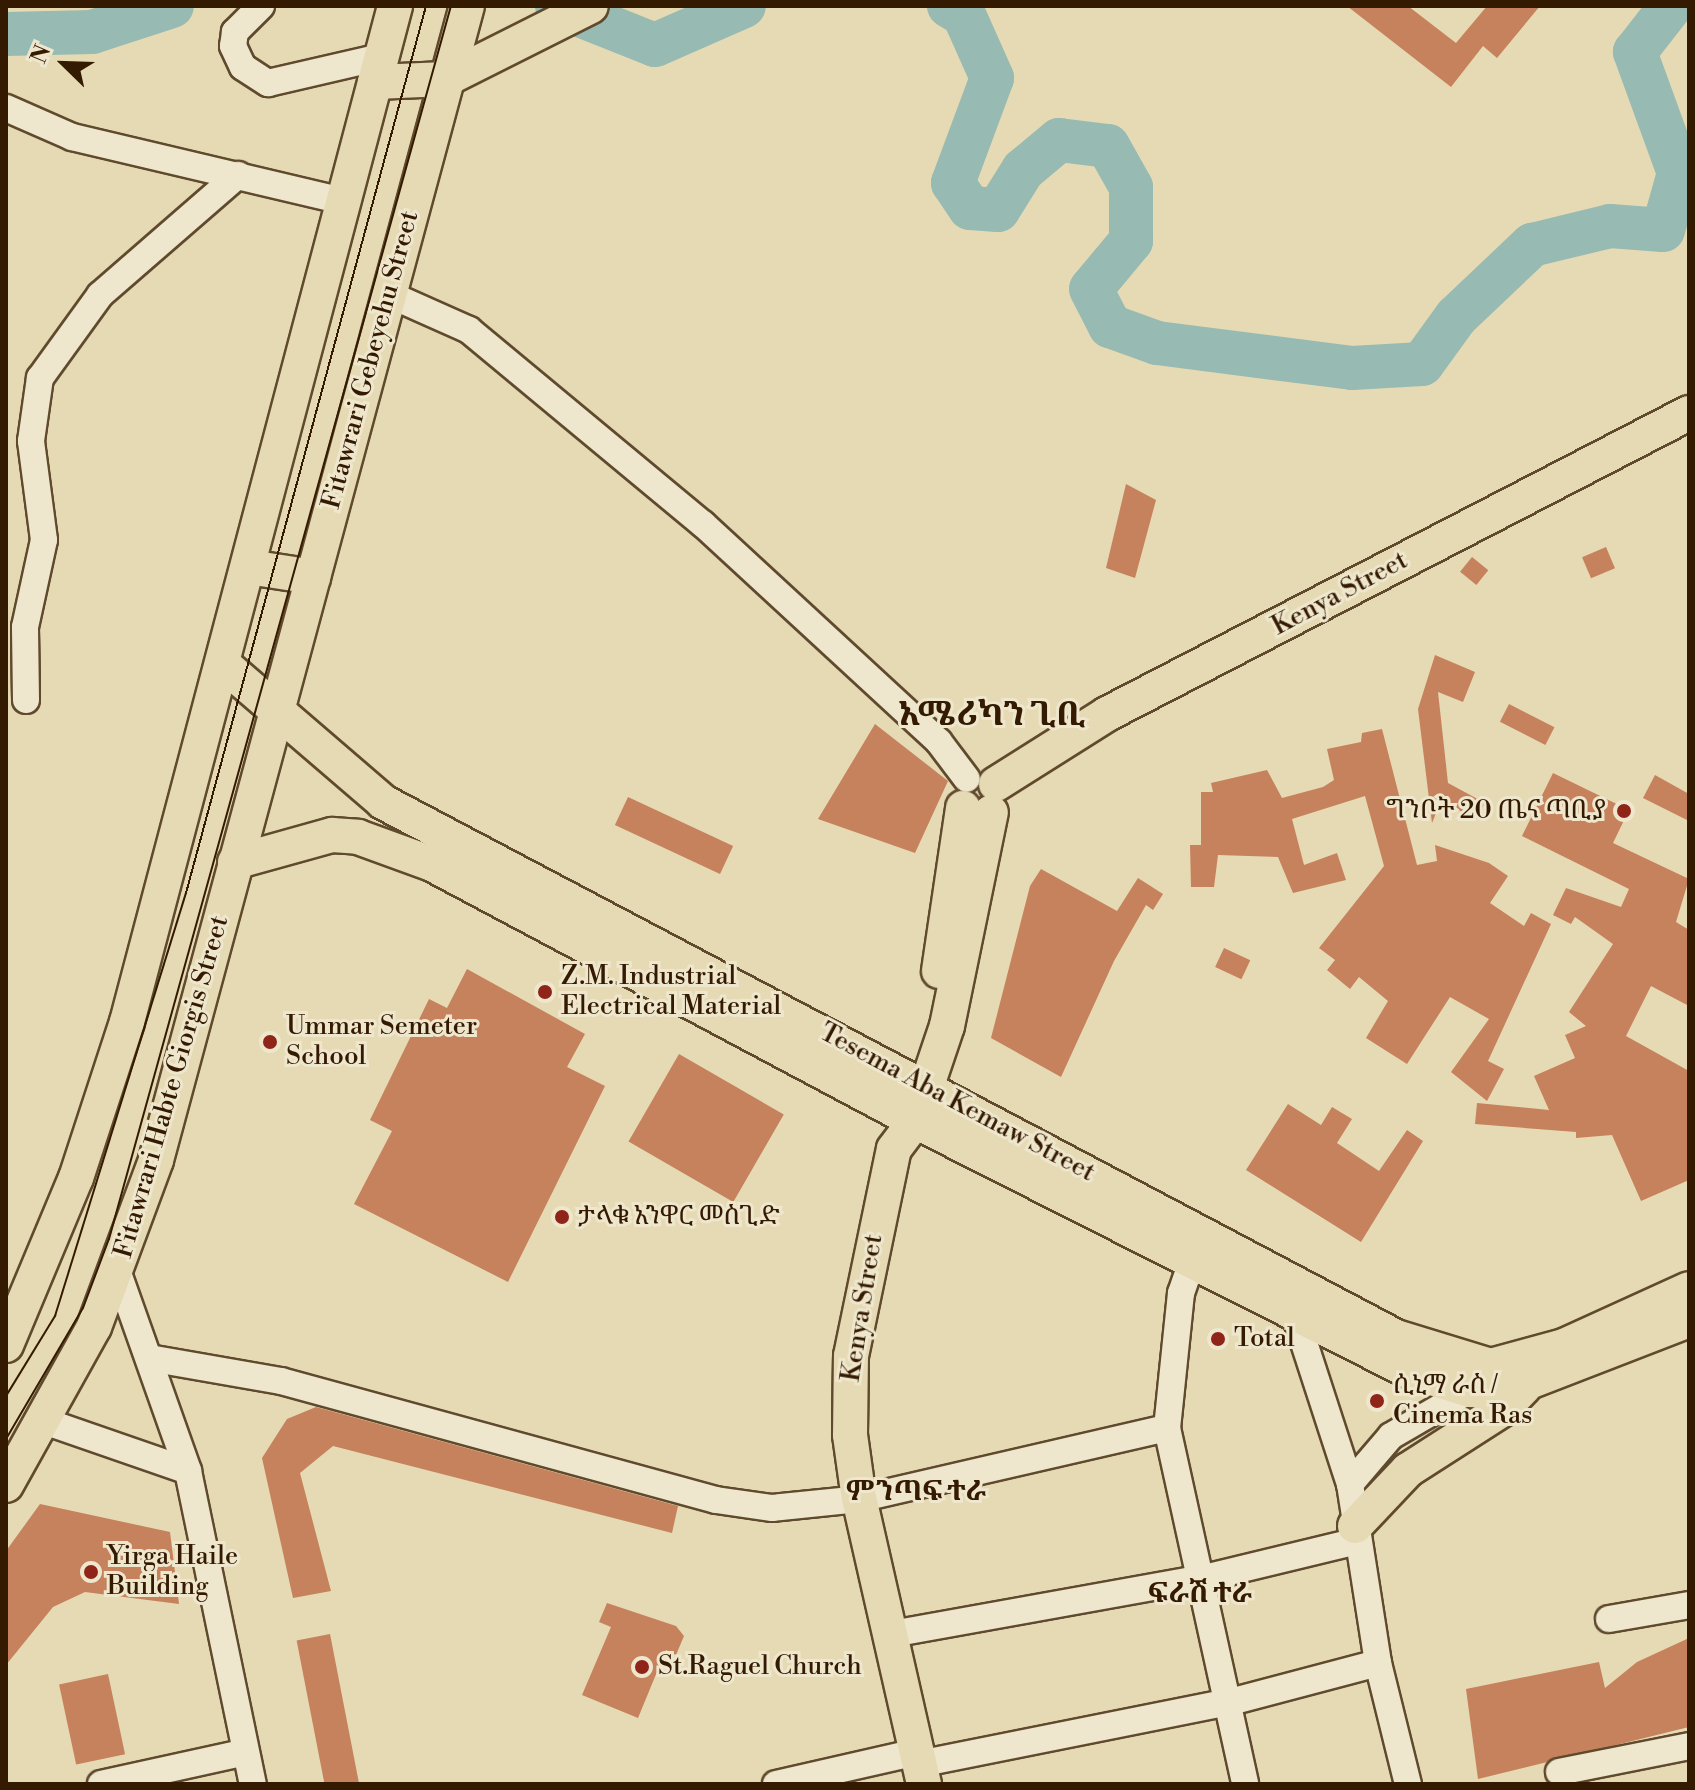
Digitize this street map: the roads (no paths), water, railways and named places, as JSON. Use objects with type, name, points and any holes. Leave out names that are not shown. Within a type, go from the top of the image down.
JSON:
[{"type":"main road","points":[[6,1345],[101,1108],[224,665],[395,6]]},
{"type":"main road","name":"Fitawrari Gebeyehu Street","points":[[277,715],[467,6]]},
{"type":"main road","points":[[378,70],[446,79],[578,15]]},
{"type":"main road","name":"Kenya Street","points":[[979,796],[1107,714],[1689,413]]},
{"type":"main road","points":[[248,567],[313,577]]},
{"type":"main road","name":"Tesema Aba Kemaw Street","points":[[224,665],[277,715],[383,802],[920,1082],[1196,1248],[1296,1318],[1409,1371],[1480,1378],[1524,1387],[1689,1320]]},
{"type":"main road","name":"Fitawrari Habte Giorgis Street","points":[[6,1485],[44,1421],[118,1273],[277,715]]},
{"type":"main road","points":[[920,1082],[979,796]]},
{"type":"main road","name":"Tesema Aba Kemaw Street","points":[[235,862],[332,835],[418,858],[906,1117],[1396,1337],[1480,1378]]},
{"type":"main road","name":"Kenya Street","points":[[920,1082],[894,1149],[851,1356],[850,1435],[859,1499],[920,1766]]},
{"type":"main road","points":[[1480,1378],[1564,1346],[1689,1289]]},
{"type":"main road","points":[[1356,1534],[1408,1470],[1503,1409],[1524,1387]]},
{"type":"street","points":[[261,6],[235,32],[233,46],[243,67],[268,83],[378,70]]},
{"type":"street","points":[[6,108],[72,137],[343,201]]},
{"type":"street","points":[[26,700],[25,627],[44,540],[31,441],[40,378],[100,295],[238,175]]},
{"type":"street","points":[[388,294],[469,330],[703,524],[939,742],[979,796]]},
{"type":"street","points":[[1196,1248],[1167,1428],[1204,1578],[1245,1784]]},
{"type":"street","points":[[118,1273],[188,1471],[253,1784]]},
{"type":"street","points":[[1296,1318],[1350,1484],[1378,1663],[1408,1784]]},
{"type":"street","points":[[149,1358],[281,1381],[716,1500],[772,1508],[859,1499],[1167,1428]]},
{"type":"street","points":[[1350,1484],[1391,1436],[1480,1378]]},
{"type":"street","points":[[44,1421],[188,1471]]},
{"type":"street","points":[[892,1634],[1204,1578],[1356,1534]]},
{"type":"street","points":[[1609,1619],[1689,1605]]},
{"type":"street","points":[[776,1784],[920,1766],[1230,1702],[1378,1663]]},
{"type":"street","points":[[1559,1772],[1689,1746]]},
{"type":"street","points":[[101,1784],[246,1752]]},
{"type":"waterway","points":[[6,34],[92,32],[172,6]]},
{"type":"waterway","points":[[557,6],[655,45],[744,6]]},
{"type":"waterway","points":[[949,6],[964,15],[992,78],[953,183],[970,208],[998,210],[1023,170],[1059,140],[1108,146],[1131,187],[1131,241],[1091,289],[1110,326],[1157,343],[1352,368],[1422,364],[1456,317],[1532,245],[1610,226],[1663,230],[1679,173],[1635,52],[1671,6]]},
{"type":"tram line","points":[[6,1396],[55,1316],[186,893],[426,6]]},
{"type":"tram line","points":[[6,1439],[83,1308],[109,1239],[451,6]]},
{"type":"place","name":"ግንቦት 20 ጤና ጣቢያ","points":[[1624,811]]},
{"type":"place","name":"Z.M. Industrial Electrical Material","points":[[545,992]]},
{"type":"place","name":"Ummar Semeter School","points":[[270,1042]]},
{"type":"place","name":"ታላቁ አንዋር መስጊድ","points":[[562,1217]]},
{"type":"place","name":"Total","points":[[1218,1339]]},
{"type":"place","name":"ሲኒማ ራስ / Cinema Ras","points":[[1377,1401]]},
{"type":"place","name":"Yirga Haile Building","points":[[91,1572]]},
{"type":"place","name":"St.Raguel Church","points":[[642,1667]]},
{"type":"district","name":"አሜሪካን ጊቢ","points":[[992,716]]},
{"type":"district","name":"ምንጣፍ ተራ","points":[[916,1492]]},
{"type":"district","name":"ፍራሽ ተራ","points":[[1200,1594]]}]
